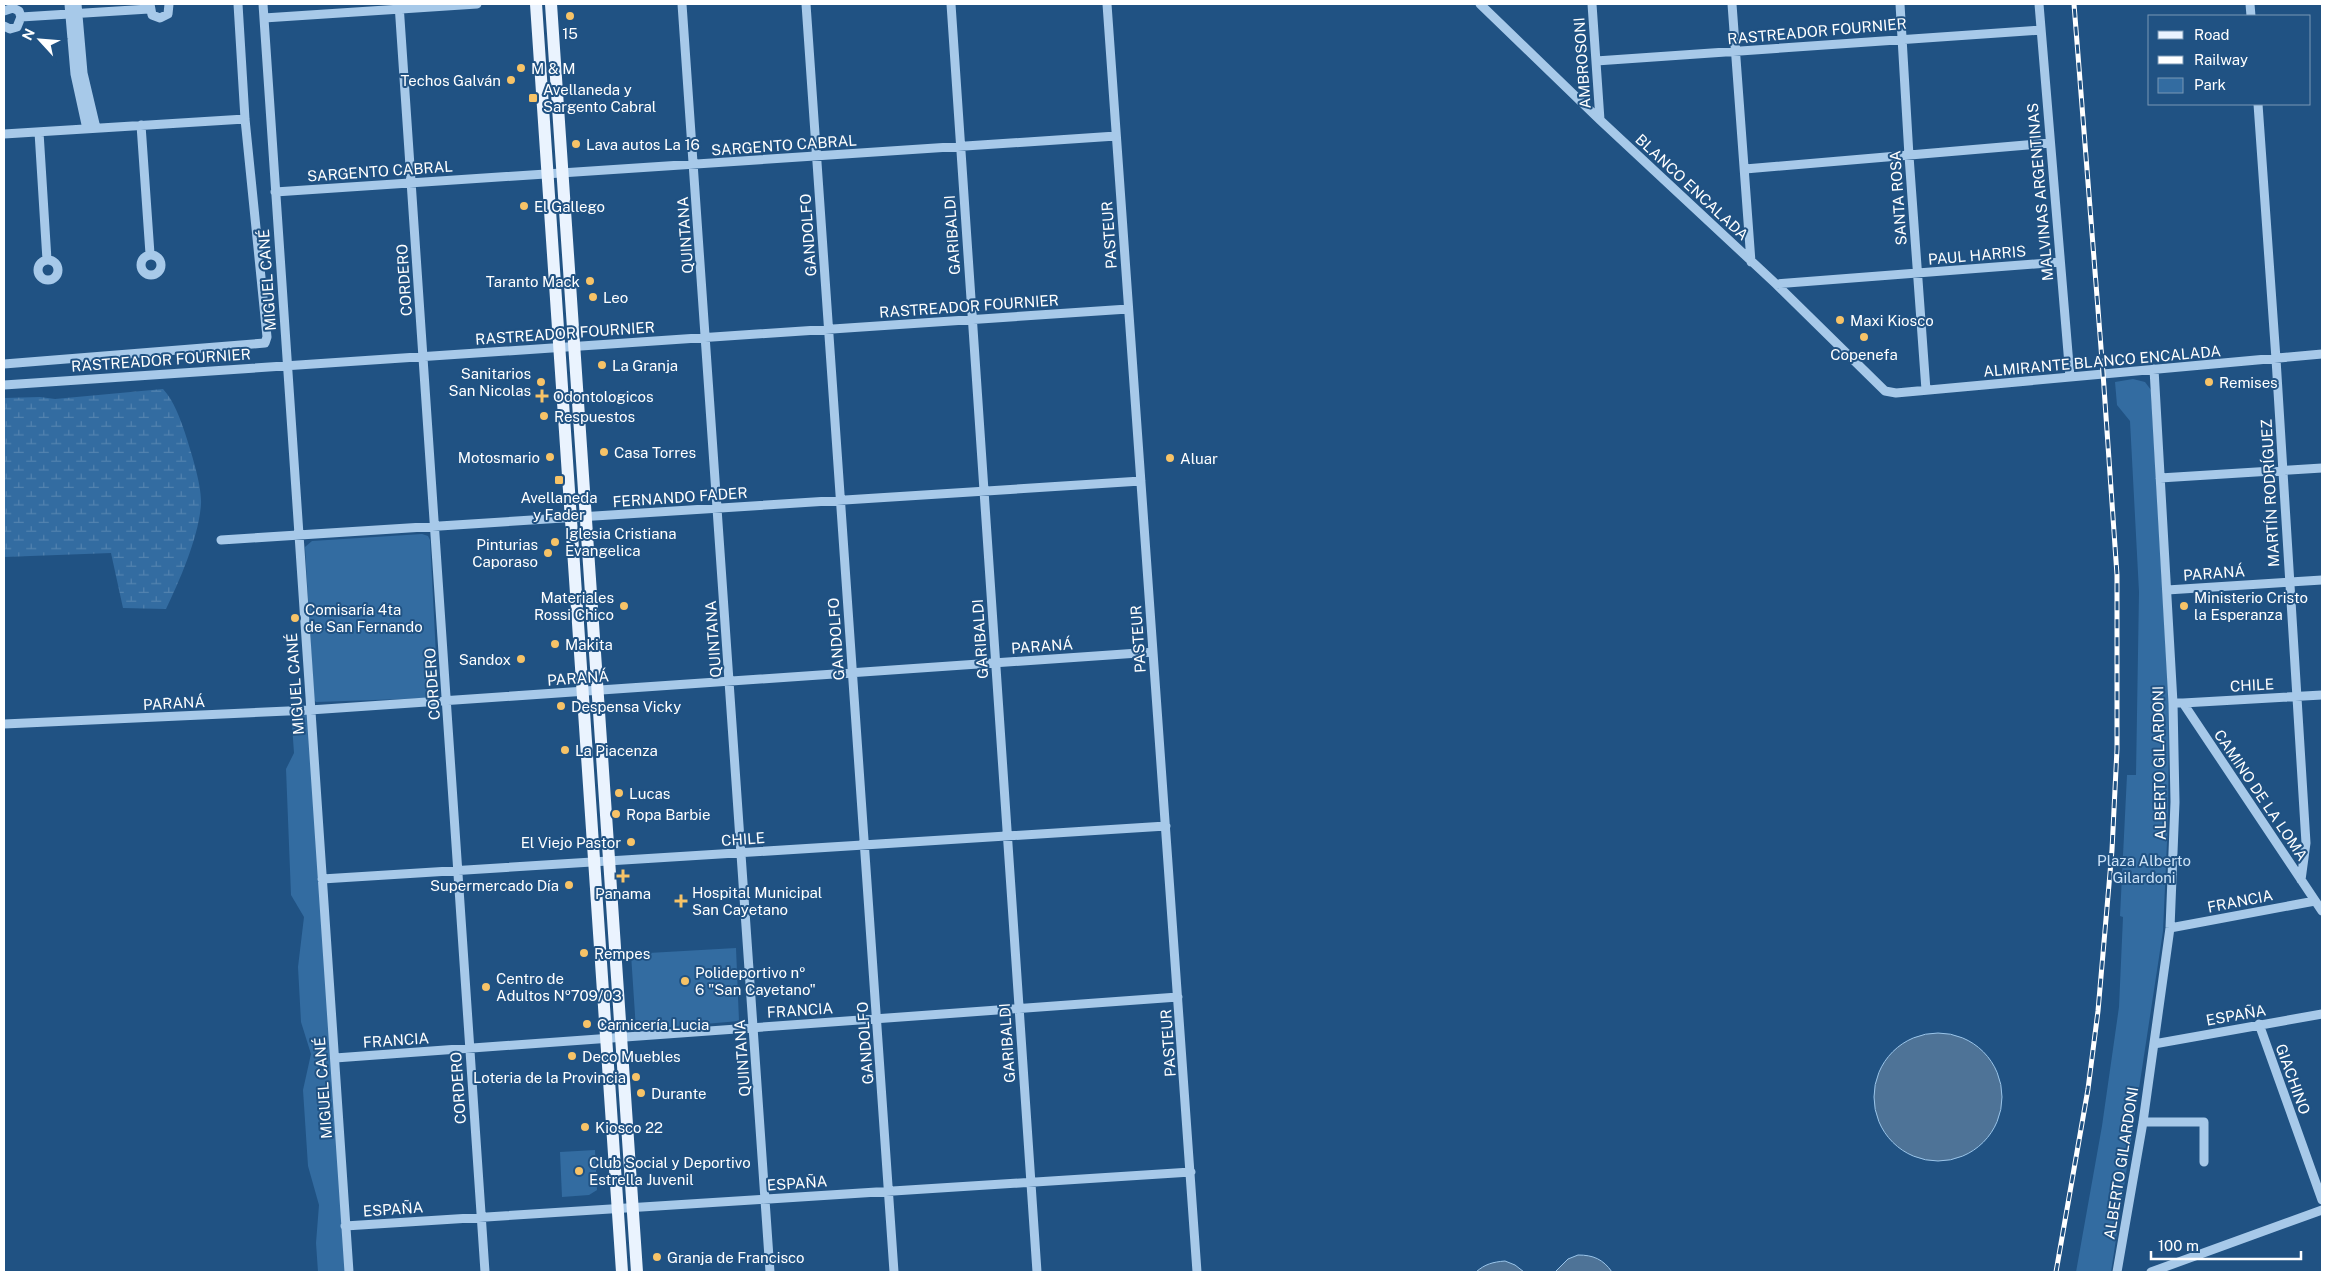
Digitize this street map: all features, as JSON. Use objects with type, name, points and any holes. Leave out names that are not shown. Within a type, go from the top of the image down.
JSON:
[{"type":"main road","points":[[536,4],[622,1272]]},
{"type":"main road","points":[[551,4],[576,346],[637,1272]]},
{"type":"street","points":[[69,4],[73,14],[83,73],[96,128]]},
{"type":"street","points":[[77,4],[73,14],[75,74],[87,129]]},
{"type":"street","points":[[22,17],[150,6],[154,17],[164,18],[170,11],[169,4]]},
{"type":"street","points":[[4,364],[265,343],[266,337],[245,119],[238,4]]},
{"type":"street","name":"MIGUEL CANÉ","points":[[263,4],[349,1272]]},
{"type":"street","points":[[264,18],[399,7],[477,4]]},
{"type":"street","name":"QUINTANA","points":[[682,4],[770,1272]]},
{"type":"street","name":"GANDOLFO","points":[[806,4],[864,845],[878,1019],[894,1272]]},
{"type":"street","name":"GARIBALDI","points":[[951,4],[1037,1272]]},
{"type":"street","name":"PASTEUR","points":[[1107,4],[1197,1272]]},
{"type":"street","name":"BLANCO ENCALADA","points":[[1480,4],[1600,120],[1776,284],[1884,391]]},
{"type":"street","name":"AMBROSONI","points":[[1592,4],[1600,120]]},
{"type":"street","points":[[1732,4],[1752,262]]},
{"type":"street","name":"SANTA ROSA","points":[[1900,4],[1908,156],[1926,390]]},
{"type":"street","name":"MALVINAS ARGENTINAS","points":[[2039,4],[2070,377]]},
{"type":"street","name":"CORDERO","points":[[399,7],[484,1272]]},
{"type":"street","points":[[4,11],[13,8],[19,11],[22,17]]},
{"type":"street","points":[[4,26],[10,29],[17,27],[22,17]]},
{"type":"street","name":"RASTREADOR FOURNIER","points":[[1596,61],[1736,52],[1902,38],[2041,30]]},
{"type":"street","name":"MARTÍN RODRÍGUEZ","points":[[2258,105],[2306,843],[2301,880]]},
{"type":"street","points":[[4,134],[245,119]]},
{"type":"street","points":[[142,125],[150,254]]},
{"type":"street","points":[[39,132],[47,260]]},
{"type":"street","name":"SARGENTO CABRAL","points":[[275,192],[1116,136]]},
{"type":"street","points":[[1745,169],[2050,143]]},
{"type":"street","name":"PAUL HARRIS","points":[[1776,284],[2060,262]]},
{"type":"street","name":"RASTREADOR FOURNIER","points":[[4,385],[1128,309]]},
{"type":"street","name":"ALMIRANTE BLANCO ENCALADA","points":[[1884,391],[1896,393],[2322,354]]},
{"type":"street","name":"ALBERTO GILARDONI","points":[[2117,1272],[2142,1122],[2170,928],[2175,802],[2173,703],[2154,369]]},
{"type":"street","points":[[2160,478],[2322,468]]},
{"type":"street","name":"FERNANDO FADER","points":[[221,540],[1141,481]]},
{"type":"street","name":"PARANÁ","points":[[2167,590],[2322,580]]},
{"type":"street","name":"PARANÁ","points":[[4,724],[310,710],[1153,652]]},
{"type":"street","name":"CHILE","points":[[2183,703],[2322,695]]},
{"type":"street","points":[[2173,703],[2183,703]]},
{"type":"street","name":"CAMINO DE LA LOMA","points":[[2183,703],[2322,911]]},
{"type":"street","name":"CHILE","points":[[322,879],[1166,826]]},
{"type":"street","name":"FRANCIA","points":[[2170,928],[2315,901]]},
{"type":"street","name":"FRANCIA","points":[[335,1058],[1178,997]]},
{"type":"street","name":"ESPAÑA","points":[[2154,1044],[2322,1014]]},
{"type":"street","name":"GIACHINO","points":[[2259,1024],[2322,1200]]},
{"type":"street","points":[[2142,1122],[2204,1122],[2204,1162]]},
{"type":"street","name":"ESPAÑA","points":[[346,1226],[1191,1172]]},
{"type":"street","points":[[2151,1272],[2322,1210]]},
{"type":"green space","name":"Plaza Alberto Gilardoni","points":[[2133,379],[2145,382],[2151,390],[2169,703],[2168,820],[2163,931],[2111,1272],[2076,1272],[2102,1126],[2119,1007],[2123,917],[2120,916],[2127,775],[2136,775],[2139,592],[2130,421],[2117,405],[2115,382]]},
{"type":"green space","points":[[163,389],[179,416],[193,459],[201,496],[197,530],[193,544],[166,609],[123,608],[111,553],[4,557],[4,398],[40,397],[55,399]]},
{"type":"green space","points":[[422,534],[428,536],[430,540],[438,694],[432,698],[316,702],[314,700],[305,547],[312,541]]},
{"type":"green space","points":[[310,710],[348,1272],[318,1272],[316,1243],[319,1205],[308,1166],[303,1090],[311,1054],[301,1022],[298,967],[304,917],[291,895],[286,769],[294,753],[291,711]]},
{"type":"green space","name":"Polideportivo nº 6 \"San Cayetano\"","points":[[736,948],[739,1021],[636,1030],[631,954]]},
{"type":"green space","name":"Club Social y Deportivo Estrella Juvenil","points":[[595,1150],[597,1190],[589,1195],[562,1197],[560,1152]]},
{"type":"shaded area","points":[[1938,1033],[1962,1038],[1983,1052],[1997,1073],[2002,1097],[1997,1121],[1983,1142],[1962,1156],[1938,1161],[1914,1156],[1893,1142],[1879,1121],[1874,1097],[1879,1073],[1893,1052],[1914,1038]]},
{"type":"shaded area","points":[[1578,1255],[1597,1259],[1612,1272],[1555,1272],[1568,1259]]},
{"type":"shaded area","points":[[1505,1261],[1515,1265],[1524,1272],[1476,1272],[1489,1264]]},
{"type":"railway","points":[[2056,1272],[2088,1089],[2098,1011],[2112,850],[2117,749],[2117,575],[2074,4]]},
{"type":"place","name":"15","points":[[570,16]]},
{"type":"place","name":"M & M","points":[[521,68]]},
{"type":"place","name":"Techos Galván","points":[[511,80]]},
{"type":"place","name":"Avellaneda y Sargento Cabral","points":[[533,98]]},
{"type":"place","name":"Lava autos La 16","points":[[576,144]]},
{"type":"place","name":"El Gallego","points":[[524,206]]},
{"type":"place","name":"Taranto Mack","points":[[590,281]]},
{"type":"place","name":"Leo","points":[[593,297]]},
{"type":"place","name":"Maxi Kiosco","points":[[1840,320]]},
{"type":"place","name":"Copenefa","points":[[1864,337]]},
{"type":"place","name":"La Granja","points":[[602,365]]},
{"type":"place","name":"Sanitarios San Nicolas","points":[[541,382]]},
{"type":"place","name":"Remises","points":[[2209,382]]},
{"type":"place","name":"Odontologicos","points":[[542,396]]},
{"type":"place","name":"Respuestos","points":[[544,416]]},
{"type":"place","name":"Casa Torres","points":[[604,452]]},
{"type":"place","name":"Motosmario","points":[[550,457]]},
{"type":"place","name":"Aluar","points":[[1170,458]]},
{"type":"place","name":"Avellaneda y Fader","points":[[559,480]]},
{"type":"place","name":"Iglesia Cristiana Evangelica","points":[[555,542]]},
{"type":"place","name":"Pinturias Caporaso","points":[[548,553]]},
{"type":"place","name":"Materiales Rossi Chico","points":[[624,606]]},
{"type":"place","name":"Ministerio Cristo la Esperanza","points":[[2184,606]]},
{"type":"place","name":"Comisaría 4ta de San Fernando","points":[[295,618]]},
{"type":"place","name":"Makita","points":[[555,644]]},
{"type":"place","name":"Sandox","points":[[521,659]]},
{"type":"place","name":"Despensa Vicky","points":[[561,706]]},
{"type":"place","name":"La Piacenza","points":[[565,750]]},
{"type":"place","name":"Lucas","points":[[619,793]]},
{"type":"place","name":"Ropa Barbie","points":[[616,814]]},
{"type":"place","name":"El Viejo Pastor","points":[[631,842]]},
{"type":"place","name":"Panama","points":[[623,876]]},
{"type":"place","name":"Supermercado Día","points":[[569,885]]},
{"type":"place","name":"Hospital Municipal San Cayetano","points":[[681,901]]},
{"type":"place","name":"Rempes","points":[[584,953]]},
{"type":"place","name":"Polideportivo nº 6 \"San Cayetano\"","points":[[685,981]]},
{"type":"place","name":"Centro de Adultos Nº709/03","points":[[486,987]]},
{"type":"place","name":"Carnicería Lucia","points":[[587,1024]]},
{"type":"place","name":"Deco Muebles","points":[[572,1056]]},
{"type":"place","name":"Loteria de la Provincia","points":[[636,1077]]},
{"type":"place","name":"Durante","points":[[641,1093]]},
{"type":"place","name":"Kiosco 22","points":[[585,1127]]},
{"type":"place","name":"Club Social y Deportivo Estrella Juvenil","points":[[579,1171]]},
{"type":"place","name":"Granja de Francisco","points":[[657,1257]]}]
